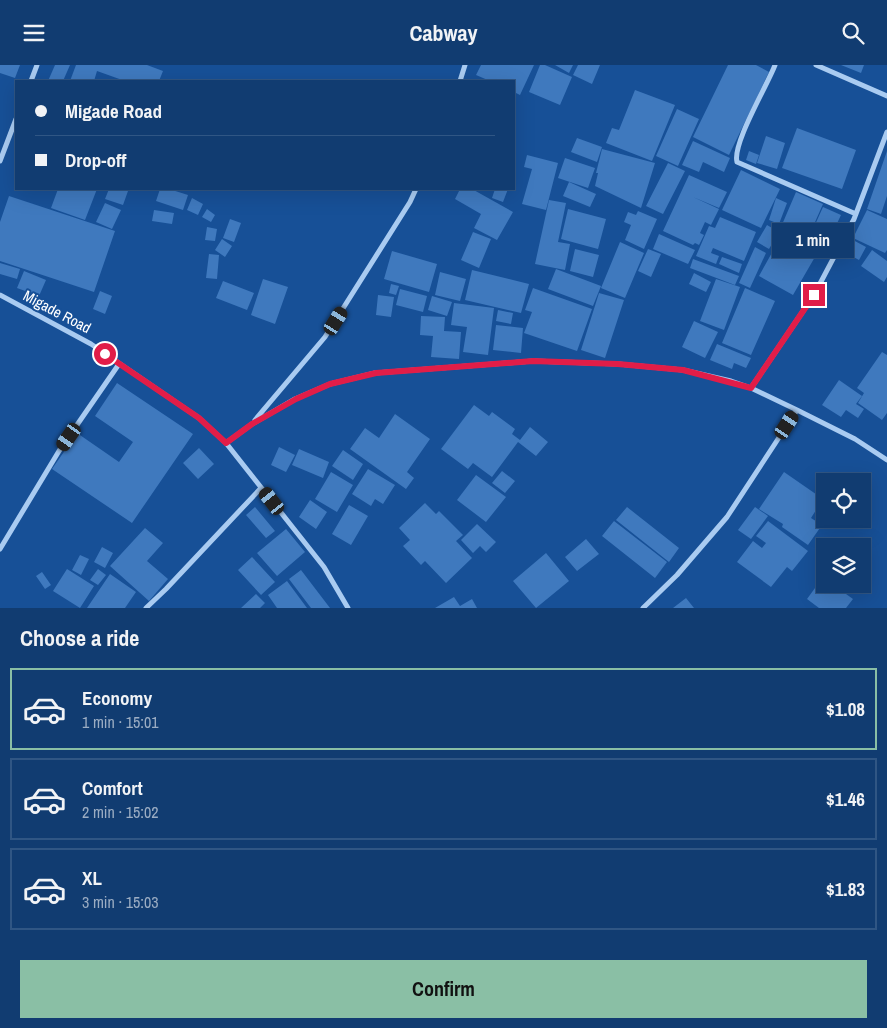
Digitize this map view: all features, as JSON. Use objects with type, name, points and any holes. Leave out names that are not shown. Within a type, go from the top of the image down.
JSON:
[{"type":"street","points":[[31,80],[37,65]]},
{"type":"street","points":[[460,80],[465,65]]},
{"type":"street","points":[[775,65],[742,136],[735,156],[736,162],[856,214]]},
{"type":"street","points":[[816,65],[887,96]]},
{"type":"street","points":[[0,161],[15,122]]},
{"type":"street","points":[[751,388],[814,295],[856,214],[887,132]]},
{"type":"street","points":[[252,424],[325,337],[410,202],[416,190]]},
{"type":"street","name":"Migade Road","points":[[0,295],[91,344],[199,418],[226,443],[324,567],[348,608]]},
{"type":"street","points":[[226,443],[252,424],[296,399],[330,384],[376,373],[533,361],[618,364],[683,370],[751,388],[856,439],[887,460]]},
{"type":"street","points":[[0,549],[59,451],[120,364]]},
{"type":"street","points":[[643,608],[677,575],[728,517],[797,409]]},
{"type":"street","points":[[146,608],[261,488]]},
{"type":"building","points":[[0,65],[20,65],[15,78],[0,73]]},
{"type":"building","points":[[55,65],[70,65],[63,80],[48,80]]},
{"type":"building","points":[[76,65],[147,65],[163,71],[159,80],[122,80],[97,71],[94,80],[70,80]]},
{"type":"building","points":[[481,65],[534,65],[520,95],[515,92],[515,80],[488,80],[476,75]]},
{"type":"building","points":[[540,65],[545,65],[572,77],[560,105],[529,92]]},
{"type":"building","points":[[555,65],[573,65],[569,73]]},
{"type":"building","points":[[578,65],[600,65],[592,84],[573,75]]},
{"type":"building","points":[[728,65],[756,65],[769,72],[729,155],[693,137]]},
{"type":"building","points":[[841,65],[864,65],[861,73]]},
{"type":"building","points":[[635,90],[675,105],[652,161],[606,143],[612,128],[619,130]]},
{"type":"building","points":[[677,109],[699,119],[678,166],[656,156]]},
{"type":"building","points":[[797,128],[856,150],[842,189],[782,168]]},
{"type":"building","points":[[766,136],[785,143],[777,169],[757,163]]},
{"type":"building","points":[[577,138],[602,147],[597,162],[571,152]]},
{"type":"building","points":[[693,141],[730,158],[724,172],[703,162],[699,172],[682,165]]},
{"type":"building","points":[[602,149],[655,163],[641,208],[595,186]]},
{"type":"building","points":[[749,151],[759,155],[756,164],[746,160]]},
{"type":"building","points":[[887,151],[887,196],[881,214],[867,209]]},
{"type":"building","points":[[527,155],[558,163],[546,210],[522,204],[532,169],[524,167]]},
{"type":"building","points":[[565,158],[595,168],[588,188],[558,178]]},
{"type":"building","points":[[668,163],[685,171],[663,214],[646,206]]},
{"type":"building","points":[[741,170],[780,189],[761,228],[722,210]]},
{"type":"building","points":[[689,175],[727,192],[719,208],[693,197],[719,209],[711,225],[705,222],[700,233],[704,235],[699,245],[695,243],[693,245],[663,231]]},
{"type":"building","points":[[569,182],[596,194],[590,207],[563,196]]},
{"type":"building","points":[[58,190],[97,190],[85,220],[51,208]]},
{"type":"building","points":[[109,190],[128,191],[123,205],[105,199]]},
{"type":"building","points":[[160,190],[172,190],[188,195],[183,210],[156,201]]},
{"type":"building","points":[[460,190],[474,190],[513,212],[497,240],[474,228],[481,214],[455,199]]},
{"type":"building","points":[[495,190],[508,190],[503,202],[492,198]]},
{"type":"building","points":[[796,192],[823,204],[808,238],[781,227]]},
{"type":"building","points":[[9,196],[115,231],[94,292],[0,261],[0,222]]},
{"type":"building","points":[[192,198],[203,204],[198,215],[187,210]]},
{"type":"building","points":[[776,198],[787,203],[779,224],[769,220]]},
{"type":"building","points":[[549,200],[566,203],[558,242],[570,244],[565,270],[535,264]]},
{"type":"building","points":[[105,203],[121,210],[112,229],[96,222]]},
{"type":"building","points":[[823,207],[841,215],[832,234],[826,232],[821,244],[809,238]]},
{"type":"building","points":[[207,209],[215,215],[211,222],[202,217]]},
{"type":"building","points":[[568,209],[606,219],[598,249],[561,239]]},
{"type":"building","points":[[154,210],[174,213],[172,224],[152,221]]},
{"type":"building","points":[[867,210],[887,219],[887,250],[885,253],[853,238]]},
{"type":"building","points":[[638,211],[657,219],[644,249],[625,240],[631,225],[624,222],[628,212],[636,215]]},
{"type":"building","points":[[720,217],[756,232],[744,261],[713,248],[711,253],[719,256],[716,264],[696,256],[709,226],[715,228]]},
{"type":"building","points":[[230,219],[241,223],[234,242],[223,238]]},
{"type":"building","points":[[767,225],[779,232],[769,249],[757,242]]},
{"type":"building","points":[[207,227],[217,229],[215,241],[205,240]]},
{"type":"building","points":[[784,231],[819,250],[793,295],[759,276]]},
{"type":"building","points":[[473,232],[491,239],[479,268],[461,260]]},
{"type":"building","points":[[659,234],[695,250],[688,264],[653,249]]},
{"type":"building","points":[[222,239],[232,246],[225,257],[215,250]]},
{"type":"building","points":[[853,240],[866,247],[859,260],[846,253]]},
{"type":"building","points":[[620,242],[644,253],[625,298],[601,288]]},
{"type":"building","points":[[755,247],[766,253],[750,288],[739,283]]},
{"type":"building","points":[[575,249],[599,255],[593,277],[570,271]]},
{"type":"building","points":[[648,249],[661,254],[651,277],[638,271]]},
{"type":"building","points":[[872,250],[887,261],[887,277],[884,282],[861,266]]},
{"type":"building","points":[[392,251],[437,264],[429,292],[384,279]]},
{"type":"building","points":[[209,254],[219,255],[217,279],[206,278]]},
{"type":"building","points":[[722,257],[742,264],[739,273],[719,264]]},
{"type":"building","points":[[693,259],[739,276],[735,285],[690,268]]},
{"type":"building","points":[[0,263],[20,269],[17,279],[0,274]]},
{"type":"building","points":[[556,269],[601,286],[593,306],[548,289]]},
{"type":"building","points":[[472,270],[529,284],[521,313],[465,300]]},
{"type":"building","points":[[24,271],[46,280],[39,296],[17,288]]},
{"type":"building","points":[[440,272],[466,279],[460,301],[435,295]]},
{"type":"building","points":[[694,273],[711,282],[706,292],[689,284]]},
{"type":"building","points":[[263,279],[288,287],[275,324],[251,315]]},
{"type":"building","points":[[716,279],[740,287],[724,330],[700,321]]},
{"type":"building","points":[[223,281],[254,293],[247,310],[216,298]]},
{"type":"building","points":[[391,284],[399,286],[396,295],[389,293]]},
{"type":"building","points":[[533,288],[592,309],[577,351],[524,333],[532,312],[525,310]]},
{"type":"building","points":[[745,288],[775,301],[751,355],[722,343]]},
{"type":"building","points":[[400,289],[427,296],[423,312],[396,305]]},
{"type":"building","points":[[100,291],[112,296],[105,314],[93,309]]},
{"type":"building","points":[[599,293],[624,300],[605,358],[581,350]]},
{"type":"building","points":[[378,295],[394,297],[391,317],[376,315]]},
{"type":"building","points":[[432,296],[452,302],[447,316],[428,310]]},
{"type":"building","points":[[454,303],[494,308],[488,355],[463,352],[467,327],[451,325]]},
{"type":"building","points":[[498,310],[513,313],[511,324],[496,321]]},
{"type":"building","points":[[421,316],[445,317],[444,331],[461,332],[459,359],[431,357],[433,336],[420,335]]},
{"type":"building","points":[[694,321],[718,332],[705,358],[682,347]]},
{"type":"building","points":[[496,325],[523,328],[521,353],[493,350]]},
{"type":"building","points":[[717,344],[751,358],[746,368],[734,363],[732,369],[710,360]]},
{"type":"building","points":[[882,352],[887,355],[887,413],[882,420],[858,403],[864,393],[857,388]]},
{"type":"building","points":[[839,380],[862,396],[856,404],[864,409],[858,418],[846,410],[841,417],[822,405]]},
{"type":"building","points":[[117,383],[193,434],[132,523],[52,469],[77,433],[119,462],[133,442],[95,416]]},
{"type":"building","points":[[474,405],[489,416],[492,412],[515,429],[512,434],[520,440],[530,427],[548,442],[536,456],[518,442],[492,477],[473,463],[468,469],[441,449]]},
{"type":"building","points":[[395,414],[430,439],[407,472],[414,478],[406,489],[350,449],[365,428],[379,438]]},
{"type":"building","points":[[279,447],[295,455],[286,472],[271,465]]},
{"type":"building","points":[[199,448],[214,464],[198,479],[183,463]]},
{"type":"building","points":[[299,449],[329,462],[323,478],[292,465]]},
{"type":"building","points":[[343,450],[363,464],[353,480],[332,466]]},
{"type":"building","points":[[368,469],[395,485],[383,504],[375,499],[371,506],[352,494]]},
{"type":"building","points":[[502,471],[515,481],[505,493],[492,483]]},
{"type":"building","points":[[331,472],[353,485],[337,512],[315,499]]},
{"type":"building","points":[[784,472],[816,494],[816,510],[811,518],[816,521],[816,528],[820,528],[808,545],[782,527],[783,524],[759,509]]},
{"type":"building","points":[[476,475],[506,497],[486,522],[457,500]]},
{"type":"building","points":[[310,500],[327,512],[316,529],[299,517]]},
{"type":"building","points":[[425,503],[436,514],[439,511],[463,535],[456,541],[472,558],[446,583],[425,561],[421,565],[403,546],[410,540],[399,528]]},
{"type":"building","points":[[349,505],[368,516],[351,545],[332,534]]},
{"type":"building","points":[[255,507],[275,531],[266,538],[246,515]]},
{"type":"building","points":[[627,507],[679,548],[669,562],[616,520]]},
{"type":"building","points":[[755,507],[768,516],[751,539],[738,530]]},
{"type":"building","points":[[614,521],[667,562],[655,578],[602,536]]},
{"type":"building","points":[[768,521],[808,551],[792,571],[787,567],[771,587],[737,562],[753,541],[762,548],[766,543],[756,536]]},
{"type":"building","points":[[477,524],[496,542],[486,552],[480,546],[473,553],[461,540]]},
{"type":"building","points":[[145,528],[163,543],[147,561],[168,579],[149,601],[110,566]]},
{"type":"building","points":[[286,529],[305,552],[277,576],[257,553]]},
{"type":"building","points":[[586,539],[599,554],[577,571],[565,557]]},
{"type":"building","points":[[102,547],[113,553],[105,568],[94,562]]},
{"type":"building","points":[[546,553],[569,581],[536,608],[513,581]]},
{"type":"building","points":[[80,555],[89,559],[81,575],[72,570]]},
{"type":"building","points":[[252,557],[275,582],[261,595],[238,570]]},
{"type":"building","points":[[67,569],[94,586],[80,608],[53,591]]},
{"type":"building","points":[[98,569],[106,575],[98,585],[90,580]]},
{"type":"building","points":[[301,570],[330,608],[311,608],[289,579]]},
{"type":"building","points":[[42,572],[51,585],[45,589],[36,576]]},
{"type":"building","points":[[110,574],[136,592],[125,608],[87,608]]},
{"type":"building","points":[[287,581],[307,608],[277,608],[268,595]]},
{"type":"building","points":[[816,587],[816,593],[845,593],[853,599],[846,608],[819,608],[807,599]]},
{"type":"building","points":[[256,594],[265,603],[260,608],[241,608]]},
{"type":"building","points":[[454,597],[460,606],[472,599],[477,608],[435,608]]},
{"type":"building","points":[[686,598],[694,608],[673,608]]},
{"type":"route","points":[[105,354],[199,418],[226,443],[252,424],[296,399],[330,384],[376,373],[533,361],[618,364],[683,370],[731,381],[751,388],[814,295]]}]
